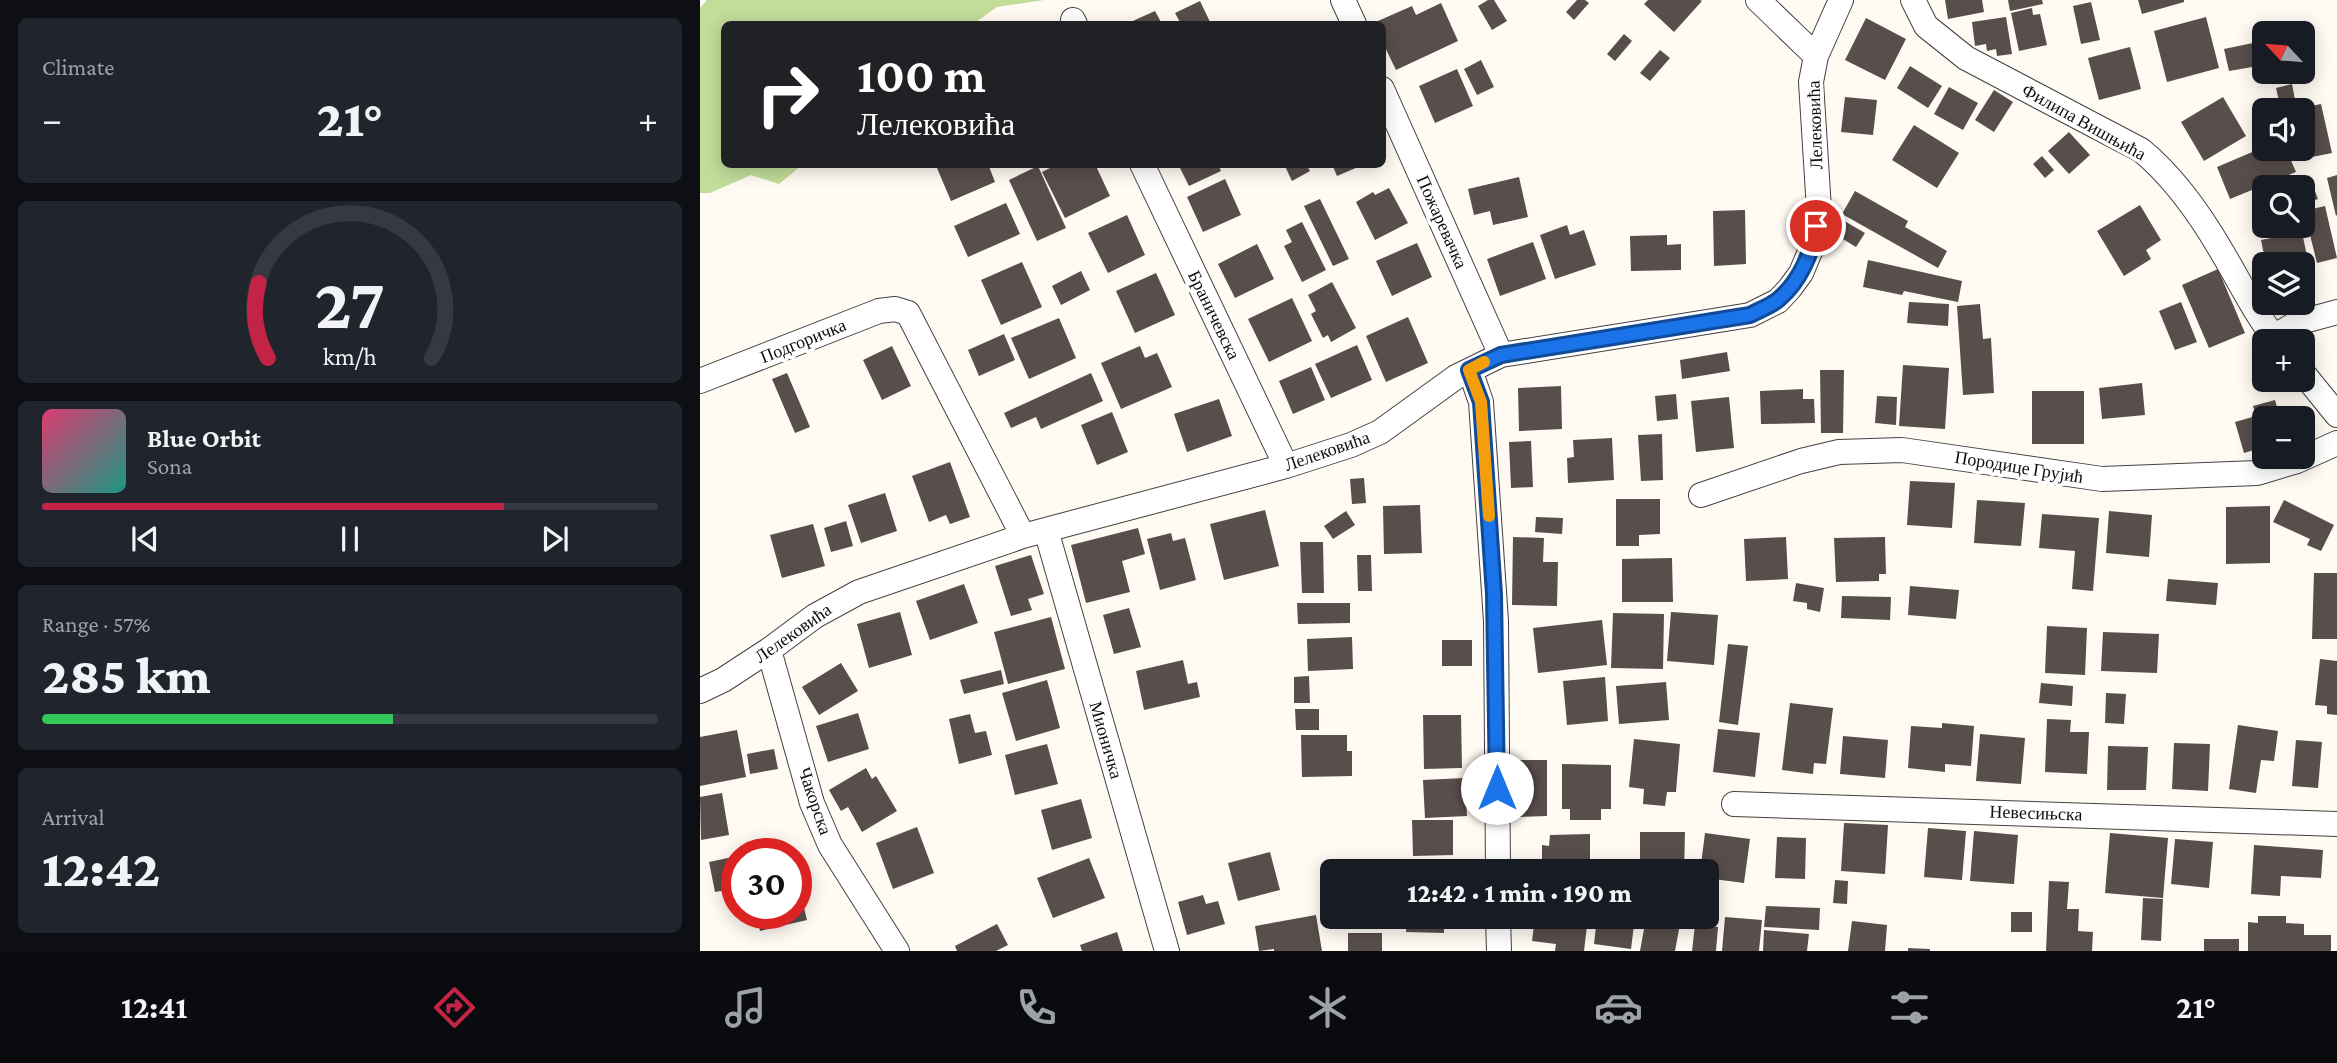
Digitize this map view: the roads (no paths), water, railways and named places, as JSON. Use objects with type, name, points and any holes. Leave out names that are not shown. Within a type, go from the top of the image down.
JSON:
[{"type":"street","points":[[1343,0],[1353,21]]},
{"type":"street","points":[[1758,0],[1816,56]]},
{"type":"street","name":"Лелековића","points":[[700,691],[723,680],[769,650],[815,616],[859,592],[1035,533],[1286,466],[1350,445],[1380,432],[1469,370],[1501,355],[1750,315],[1777,301],[1801,273],[1814,242],[1819,210],[1811,82],[1816,56],[1841,0]]},
{"type":"street","name":"Филипа Вишњића","points":[[1913,0],[1926,26],[1951,49],[2141,150],[2163,168],[2215,241],[2244,293],[2268,329]]},
{"type":"street","name":"Пожаревачка","points":[[1386,98],[1501,355]]},
{"type":"street","name":"Браничевска","points":[[1144,168],[1286,466]]},
{"type":"street","name":"Подгоричка","points":[[700,381],[879,311],[895,309],[908,313]]},
{"type":"street","points":[[2289,329],[2297,323],[2337,312]]},
{"type":"street","name":"Мионичка","points":[[908,313],[1035,533],[1167,951]]},
{"type":"street","points":[[1469,370],[1481,402],[1496,621],[1498,859]]},
{"type":"street","points":[[2315,388],[2337,415]]},
{"type":"street","name":"Породице Грујић","points":[[1701,495],[1801,461],[1839,453],[1902,450],[2102,479],[2257,472],[2297,461],[2337,443]]},
{"type":"street","name":"Чакорска","points":[[769,650],[813,803],[825,835],[887,947]]},
{"type":"street","name":"Невесињска","points":[[1734,804],[2337,824]]},
{"type":"street","points":[[1498,929],[1499,951]]}]
